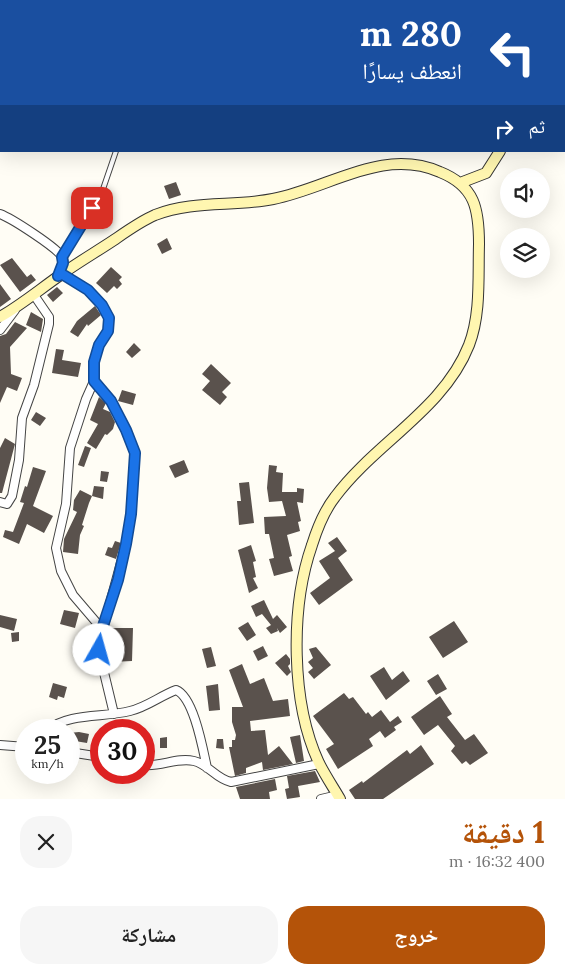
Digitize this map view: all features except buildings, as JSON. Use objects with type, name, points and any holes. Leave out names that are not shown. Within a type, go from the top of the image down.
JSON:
[{"type":"street","points":[[460,183],[486,173],[499,152]]},
{"type":"street","points":[[0,317],[16,308],[60,275],[144,221],[177,209],[194,205],[236,205],[272,200],[292,195],[358,171],[398,162],[427,166],[454,177],[469,193],[476,206],[479,222],[478,295],[468,346],[445,386],[357,471],[333,499],[311,546],[304,574],[299,598],[298,661],[305,723],[320,764],[339,797],[321,799]]},
{"type":"street","points":[[0,214],[52,246],[62,257],[63,263],[60,275]]},
{"type":"street","points":[[60,275],[88,290],[102,305],[109,318],[108,331],[99,345],[94,362],[94,381],[70,448],[66,504],[56,548],[61,571],[73,595],[102,629]]},
{"type":"street","points":[[0,502],[7,504],[12,496],[19,460],[22,418],[34,386],[49,324],[49,317],[34,295]]},
{"type":"street","points":[[0,330],[16,308]]},
{"type":"street","points":[[94,381],[111,401],[135,453],[131,514],[126,544],[118,580],[102,629],[99,650],[114,714]]},
{"type":"street","points":[[65,719],[114,714],[146,707],[176,690],[181,692],[190,708],[206,768]]},
{"type":"street","points":[[0,745],[15,746]]},
{"type":"street","points":[[155,765],[186,760],[199,763],[218,778],[231,782],[320,764]]},
{"type":"lane","points":[[62,257],[102,192],[116,152]]},
{"type":"route","points":[[92,208],[62,257],[64,260],[58,276],[62,274],[88,290],[102,305],[109,318],[108,331],[99,345],[94,362],[94,381],[111,401],[135,453],[131,514],[126,544],[118,580],[102,629],[99,650]]}]
